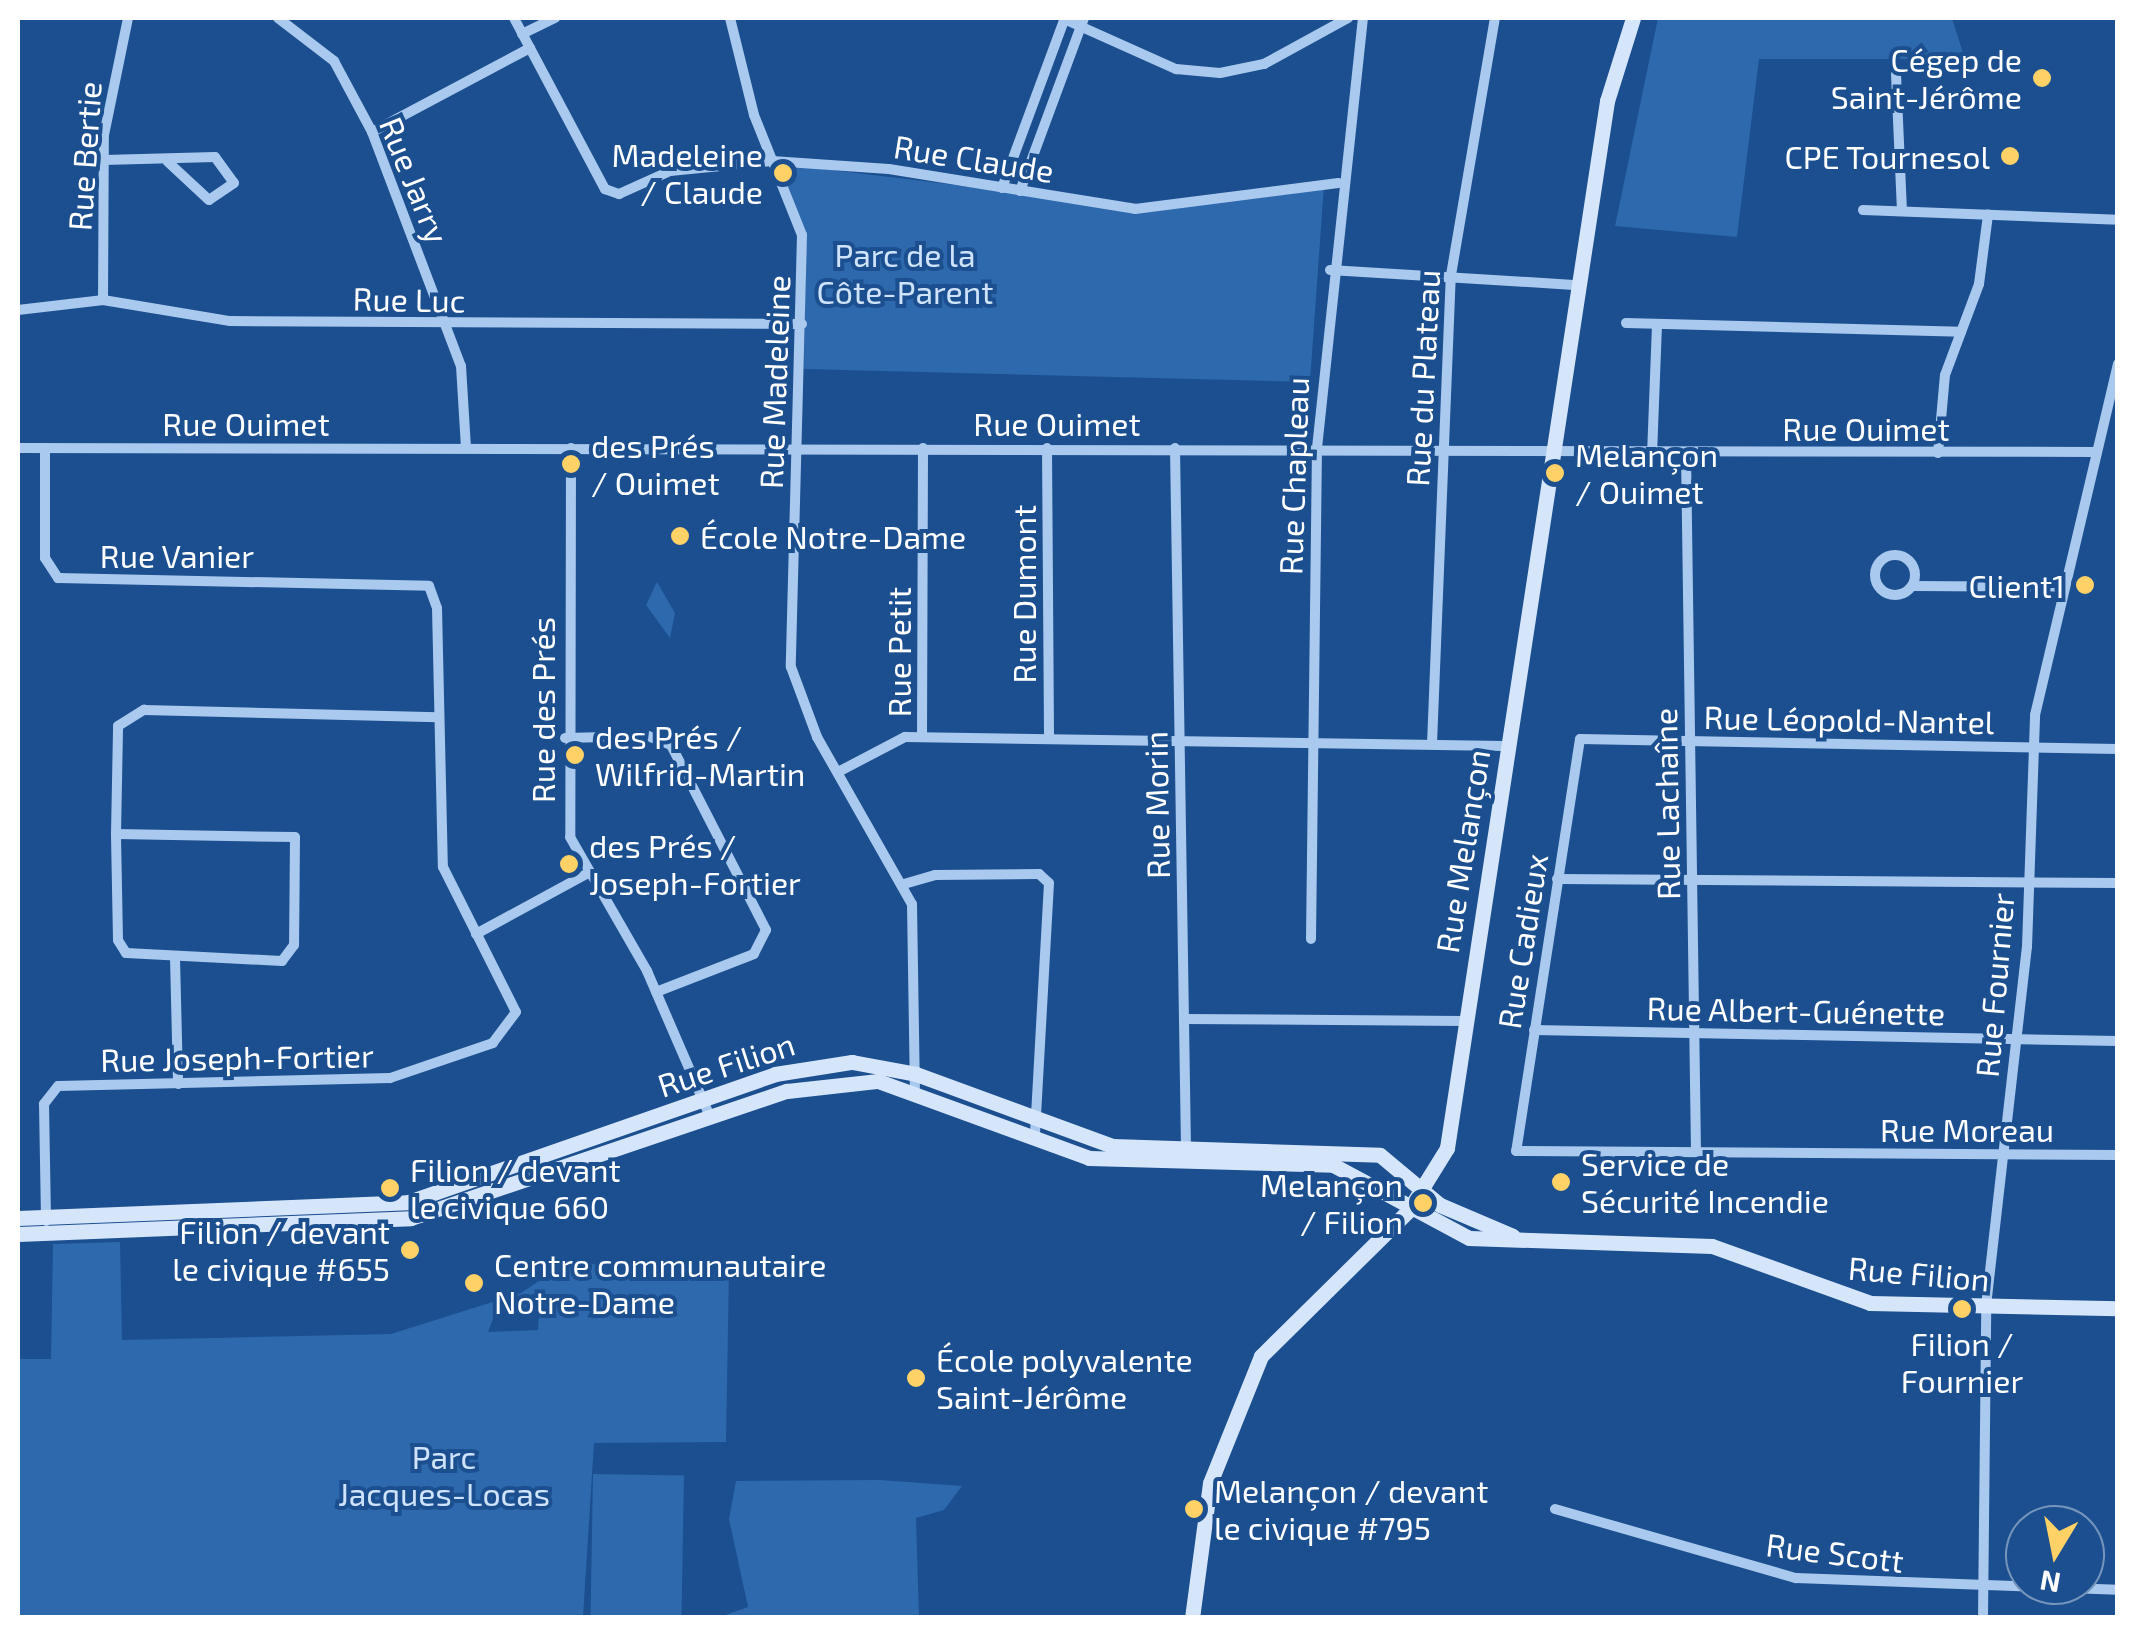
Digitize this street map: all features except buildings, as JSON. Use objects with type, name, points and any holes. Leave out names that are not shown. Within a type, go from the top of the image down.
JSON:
[{"type":"street","name":"Rue Bertie","points":[[102,300],[104,160],[128,18]]},
{"type":"street","name":"Rue Jarry","points":[[278,18],[334,62],[372,132],[466,391],[466,448]]},
{"type":"street","points":[[372,132],[530,48],[514,18]]},
{"type":"street","points":[[522,34],[555,18]]},
{"type":"street","name":"Rue Madeleine","points":[[730,18],[772,162],[802,236],[791,667],[838,772],[904,884],[920,940],[916,1081]]},
{"type":"street","points":[[1002,188],[1064,18],[1082,22],[1176,69],[1220,74],[1264,64],[1348,18]]},
{"type":"street","name":"Rue Chapleau","points":[[1311,939],[1310,742],[1317,448],[1338,184],[1363,18]]},
{"type":"street","name":"Rue du Plateau","points":[[1432,744],[1451,276],[1494,18]]},
{"type":"street","name":"Rue Melançon","points":[[1192,1618],[1210,1483],[1262,1356],[1408,1211],[1425,1191],[1447,1148],[1505,746],[1607,101],[1633,18]]},
{"type":"street","points":[[1020,191],[1082,22]]},
{"type":"street","name":"Rue Claude","points":[[530,48],[606,189],[619,194],[670,171],[772,162],[1002,188],[1135,209],[1338,184]]},
{"type":"street","points":[[1896,74],[1902,211]]},
{"type":"street","points":[[104,160],[168,162],[215,157],[234,183],[209,200],[168,162]]},
{"type":"street","points":[[1863,210],[2118,220]]},
{"type":"street","points":[[1938,453],[1945,375],[1961,332],[1988,215]]},
{"type":"street","points":[[1330,270],[1578,285]]},
{"type":"street","name":"Rue Luc","points":[[18,310],[102,300],[230,321],[802,324]]},
{"type":"street","points":[[1626,324],[1961,332]]},
{"type":"street","points":[[1652,454],[1657,325]]},
{"type":"street","name":"Rue Fournier","points":[[1983,1618],[1980,1592],[1986,1306],[2016,1039],[2028,882],[2032,746],[2062,587],[2118,364]]},
{"type":"street","name":"Rue Ouimet","points":[[18,448],[2095,452]]},
{"type":"street","name":"Rue Vanier","points":[[45,448],[45,558],[62,580],[429,586]]},
{"type":"street","name":"Rue des Prés","points":[[571,448],[565,738],[570,837],[656,992],[710,1118]]},
{"type":"street","name":"Rue Petit","points":[[922,738],[923,448]]},
{"type":"street","name":"Rue Dumont","points":[[1047,448],[1049,739]]},
{"type":"street","name":"Rue Morin","points":[[1175,448],[1186,1154]]},
{"type":"street","name":"Rue Lachaîne","points":[[1686,454],[1696,1152]]},
{"type":"street","points":[[1913,586],[1910,561],[1880,563],[1884,592],[1913,586],[2062,587]]},
{"type":"street","name":"Rue Joseph-Fortier","points":[[46,1224],[48,1094],[58,1086],[357,1083],[493,1043],[516,1012],[443,867],[429,586]]},
{"type":"street","points":[[116,834],[295,837],[294,945],[282,961],[126,953],[118,940],[116,834],[118,726],[144,710],[438,718]]},
{"type":"street","points":[[565,738],[648,736],[671,745],[766,930],[754,954],[656,992]]},
{"type":"street","points":[[838,772],[922,738],[1505,746]]},
{"type":"street","name":"Rue Léopold-Nantel","points":[[1580,739],[2118,749]]},
{"type":"street","name":"Rue Cadieux","points":[[1516,1151],[1580,739]]},
{"type":"street","points":[[476,934],[590,872]]},
{"type":"street","points":[[904,884],[935,875],[1039,874],[1050,884],[1037,1128]]},
{"type":"street","points":[[1557,879],[2118,883]]},
{"type":"street","points":[[175,958],[178,1084]]},
{"type":"street","points":[[1184,1019],[1464,1021]]},
{"type":"street","name":"Rue Albert-Guénette","points":[[1534,1030],[2118,1042]]},
{"type":"street","points":[[812,1064],[814,1084]]},
{"type":"street","name":"Rue Filion","points":[[410,1210],[704,1098],[812,1064],[916,1081],[1037,1128],[1102,1160],[1352,1148],[1380,1155],[1473,1222],[1546,1244]]},
{"type":"street","name":"Rue Filion","points":[[18,1218],[46,1224],[410,1210],[814,1084],[916,1081]]},
{"type":"street","name":"Rue Moreau","points":[[1516,1151],[2118,1155]]},
{"type":"street","name":"Rue Filion","points":[[1186,1154],[1333,1165],[1360,1173],[1408,1211],[1470,1238],[1546,1244],[1712,1246],[1844,1298],[2118,1308]]},
{"type":"street","name":"Rue Filion","points":[[18,1234],[46,1224]]},
{"type":"street","name":"Rue Scott","points":[[1555,1509],[1796,1578],[1980,1592],[2118,1590]]},
{"type":"green space","points":[[1658,18],[1952,18],[1965,59],[1759,59],[1737,237],[1615,226]]},
{"type":"green space","name":"Parc de la Côte-Parent","points":[[773,163],[1148,208],[1324,185],[1310,382],[804,369],[806,235]]},
{"type":"green space","points":[[657,582],[675,613],[670,638],[646,605]]},
{"type":"green space","name":"Parc Jacques-Locas","points":[[120,1242],[122,1340],[391,1334],[521,1293],[570,1260],[604,1266],[605,1275],[729,1269],[726,1442],[594,1443],[583,1617],[18,1617],[18,1359],[51,1359],[53,1244]],"holes":[[[498,1306],[539,1312],[538,1330],[488,1332]]]},
{"type":"green space","points":[[593,1474],[684,1476],[682,1618],[591,1617]]},
{"type":"green space","points":[[880,1480],[962,1486],[944,1510],[916,1518],[919,1617],[720,1617],[748,1607],[729,1519],[736,1481]]},
{"type":"place","name":"Cégep de Saint-Jérôme","points":[[2042,78]]},
{"type":"place","name":"CPE Tournesol","points":[[2010,156]]},
{"type":"place","name":"Madeleine / Claude","points":[[783,173]]},
{"type":"place","name":"des Prés / Ouimet","points":[[571,464]]},
{"type":"place","name":"Melançon / Ouimet","points":[[1555,473]]},
{"type":"place","name":"École Notre-Dame","points":[[680,536]]},
{"type":"place","name":"Client1","points":[[2085,585]]},
{"type":"place","name":"des Prés / Wilfrid-Martin","points":[[575,755]]},
{"type":"place","name":"des Prés / Joseph-Fortier","points":[[569,864]]},
{"type":"place","name":"Service de Sécurité Incendie","points":[[1561,1182]]},
{"type":"place","name":"Filion / devant le civique 660","points":[[390,1188]]},
{"type":"place","name":"Melançon / Filion","points":[[1423,1203]]},
{"type":"place","name":"Filion / devant le civique #655","points":[[410,1250]]},
{"type":"place","name":"Centre communautaire Notre-Dame","points":[[474,1283]]},
{"type":"place","name":"Filion / Fournier","points":[[1962,1309]]},
{"type":"place","name":"École polyvalente Saint-Jérôme","points":[[916,1378]]},
{"type":"place","name":"Melançon / devant le civique #795","points":[[1194,1509]]}]
